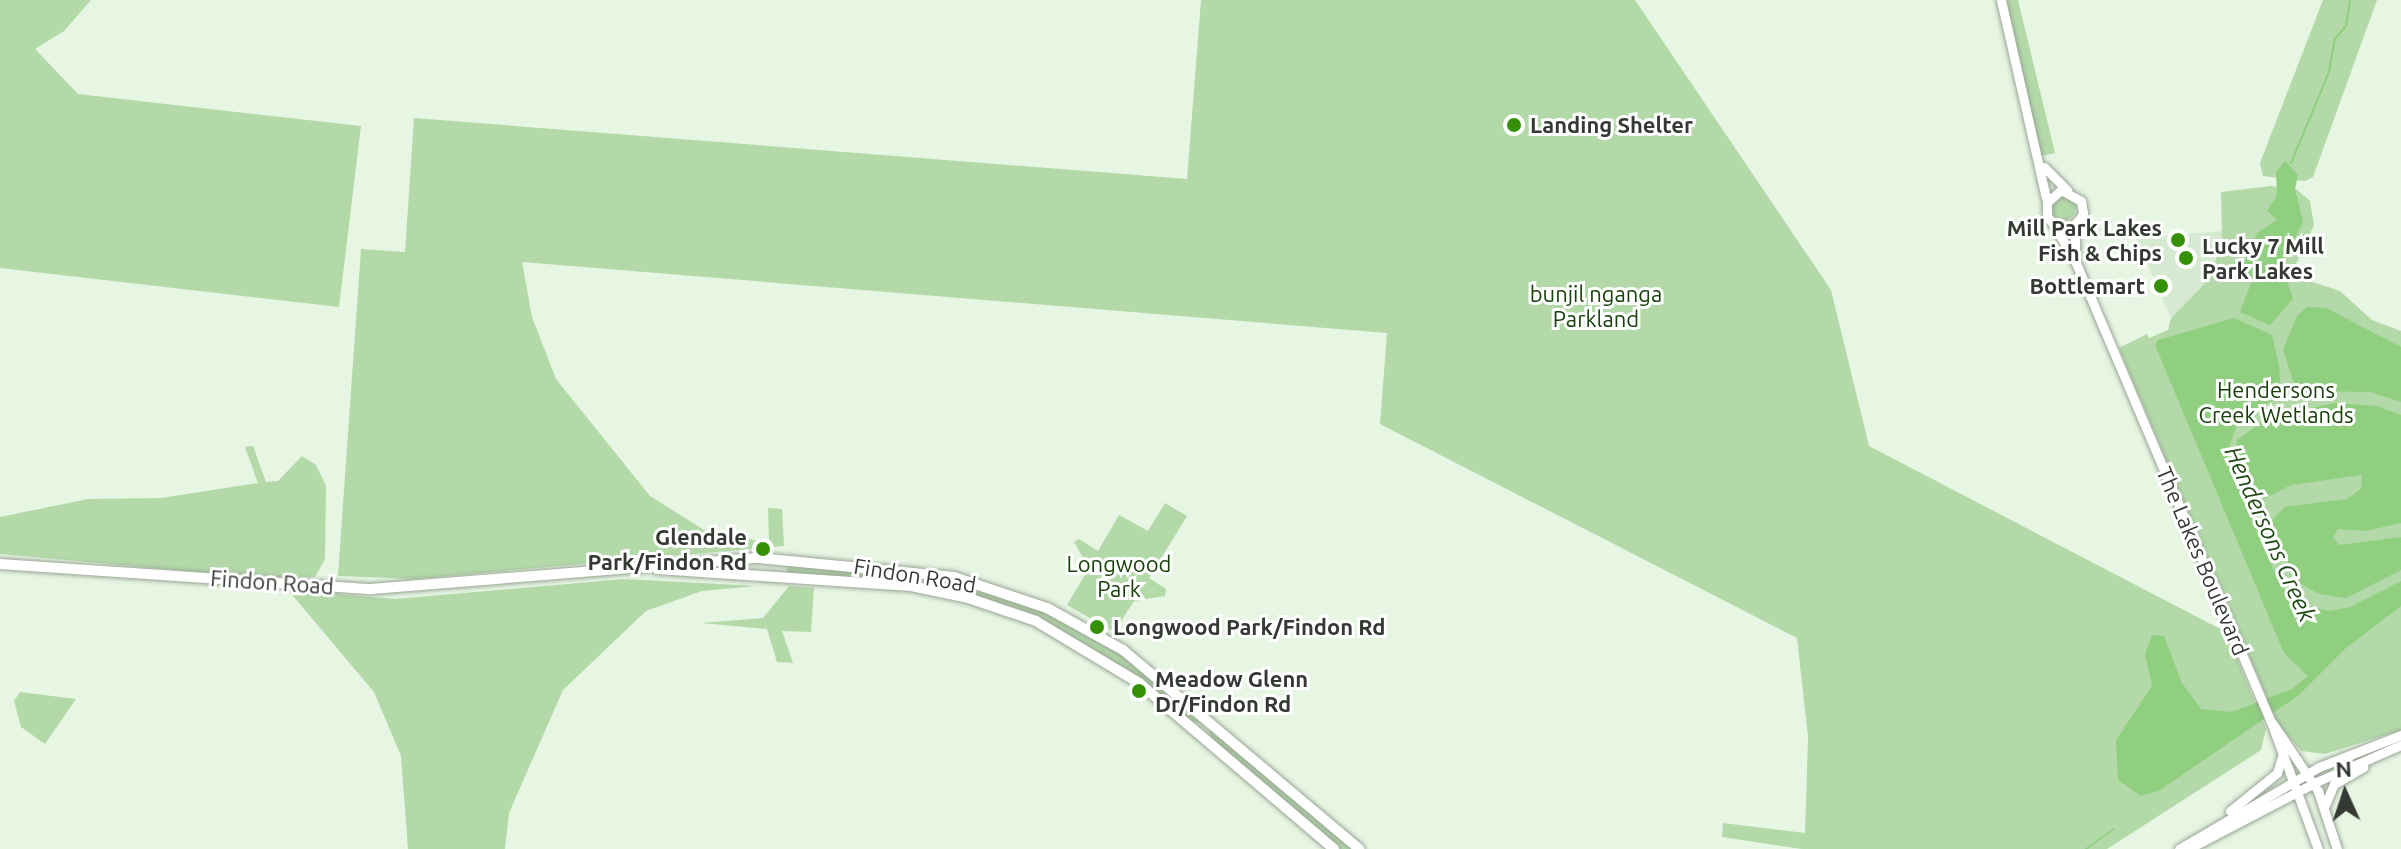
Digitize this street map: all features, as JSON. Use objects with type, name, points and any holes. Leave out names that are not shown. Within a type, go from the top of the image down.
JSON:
[{"type":"main road","name":"Findon Road","points":[[0,561],[371,589],[779,558],[925,572],[991,587],[1067,618],[1135,659],[1359,849]]},
{"type":"main road","points":[[779,558],[779,575]]},
{"type":"main road","name":"Findon Road","points":[[623,568],[779,575],[922,588],[1001,608],[1074,640],[1128,674],[1334,849]]},
{"type":"main road","points":[[922,588],[925,572]]},
{"type":"main road","points":[[1199,732],[1209,720]]},
{"type":"street","points":[[2001,0],[2038,158],[2047,216],[2054,225],[2067,227],[2081,217],[2081,201],[2038,158]]},
{"type":"street","points":[[2047,202],[2055,192],[2067,190]]},
{"type":"street","name":"The Lakes Boulevard","points":[[2076,263],[2075,233],[2081,217]]},
{"type":"street","name":"The Lakes Boulevard","points":[[2054,225],[2083,278],[2271,722],[2282,756],[2299,790],[2318,849]]},
{"type":"street","name":"The Lakes Boulevard","points":[[2271,722],[2314,783],[2325,806],[2337,849]]},
{"type":"street","points":[[2219,821],[2308,773],[2401,735]]},
{"type":"street","points":[[2188,849],[2299,790],[2401,745]]},
{"type":"street","points":[[2325,806],[2334,784],[2385,752]]},
{"type":"street","points":[[2179,849],[2277,773],[2282,756]]},
{"type":"shaded area","points":[[2285,161],[2298,175],[2295,189],[2303,222],[2282,266],[2293,299],[2270,325],[2240,312],[2253,278],[2241,271],[2257,233],[2277,220],[2267,211],[2277,195],[2276,172]]},
{"type":"shaded area","points":[[2223,231],[2210,278],[2171,318],[2136,238]]},
{"type":"shaded area","points":[[2307,307],[2326,308],[2401,347],[2401,402],[2370,392],[2307,391],[2294,383],[2283,350],[2297,316]]},
{"type":"shaded area","points":[[2234,318],[2272,335],[2279,365],[2281,396],[2239,420],[2226,455],[2280,585],[2297,603],[2330,611],[2350,607],[2401,581],[2401,606],[2346,648],[2299,695],[2160,790],[2141,796],[2118,780],[2116,740],[2152,686],[2145,654],[2152,635],[2164,636],[2182,683],[2201,709],[2232,712],[2292,689],[2308,676],[2284,653],[2155,345],[2158,340]]},
{"type":"shaded area","points":[[2335,403],[2377,406],[2401,415],[2401,523],[2366,531],[2338,529],[2333,537],[2339,545],[2401,537],[2401,570],[2346,598],[2319,594],[2297,582],[2270,522],[2285,507],[2347,499],[2361,489],[2362,475],[2291,485],[2264,499],[2235,454],[2237,440],[2271,416]]},
{"type":"green space","points":[[0,0],[91,0],[64,31],[35,49],[78,94],[361,126],[339,307],[0,268]]},
{"type":"green space","name":"bunjil nganga Parkland","points":[[1201,0],[1635,0],[1831,290],[1869,446],[2226,632],[2266,729],[2261,750],[2107,849],[1802,849],[1722,837],[1723,823],[1805,833],[1808,737],[1797,638],[1380,424],[1387,333],[522,262],[532,317],[556,379],[650,496],[704,530],[769,543],[768,508],[782,509],[784,546],[414,579],[338,576],[361,249],[405,252],[414,118],[1187,179]]},
{"type":"green space","points":[[2005,0],[2018,0],[2055,153],[2041,156]]},
{"type":"green space","points":[[2323,0],[2377,0],[2313,177],[2305,181],[2263,176],[2260,163]]},
{"type":"green space","name":"Hendersons Creek Wetlands","points":[[2271,186],[2296,189],[2310,201],[2314,225],[2295,266],[2298,277],[2340,291],[2372,320],[2401,331],[2401,730],[2325,754],[2301,751],[2278,724],[2119,348],[2147,334],[2149,338],[2168,330],[2171,318],[2210,278],[2222,240],[2221,192]]},
{"type":"green space","points":[[2064,196],[2073,199],[2076,208],[2073,217],[2064,220],[2055,217],[2052,208],[2055,199]]},
{"type":"green space","points":[[253,446],[266,482],[278,481],[302,456],[316,465],[326,486],[325,559],[315,577],[263,578],[0,554],[0,517],[88,499],[161,498],[258,483],[245,447]]},
{"type":"green space","name":"Longwood Park","points":[[1165,503],[1187,516],[1149,578],[1166,589],[1165,596],[1134,601],[1114,632],[1067,605],[1089,568],[1074,542],[1079,539],[1098,551],[1119,515],[1148,531]]},
{"type":"green space","points":[[787,562],[919,576],[909,583],[787,573]]},
{"type":"green space","points":[[931,575],[1022,600],[1109,643],[1200,723],[1191,722],[1076,639],[945,589],[930,581]]},
{"type":"green space","points":[[624,579],[757,586],[702,591],[646,611],[563,690],[509,813],[505,849],[408,849],[401,756],[374,692],[288,590],[395,599]]},
{"type":"green space","points":[[789,586],[814,588],[811,632],[782,631],[793,663],[777,662],[767,629],[701,623],[763,618]]},
{"type":"green space","points":[[20,692],[76,699],[45,744],[21,727],[14,701]]},
{"type":"green space","points":[[1213,730],[1356,849],[1337,849],[1211,739],[1209,731]]},
{"type":"waterway","name":"Hendersons Creek","points":[[2291,163],[2329,72],[2335,39],[2346,26],[2350,0]]},
{"type":"waterway","name":"Hendersons Creek","points":[[2086,849],[2114,829]]},
{"type":"place","name":"Landing Shelter","points":[[1514,125]]},
{"type":"place","name":"Mill Park Lakes Fish & Chips","points":[[2178,240]]},
{"type":"place","name":"Lucky 7 Mill Park Lakes","points":[[2186,258]]},
{"type":"place","name":"Bottlemart","points":[[2161,286]]},
{"type":"place","name":"Glendale Park/Findon Rd","points":[[763,549]]},
{"type":"place","name":"Longwood Park/Findon Rd","points":[[1097,627]]},
{"type":"place","name":"Meadow Glenn Dr/Findon Rd","points":[[1139,691]]}]
